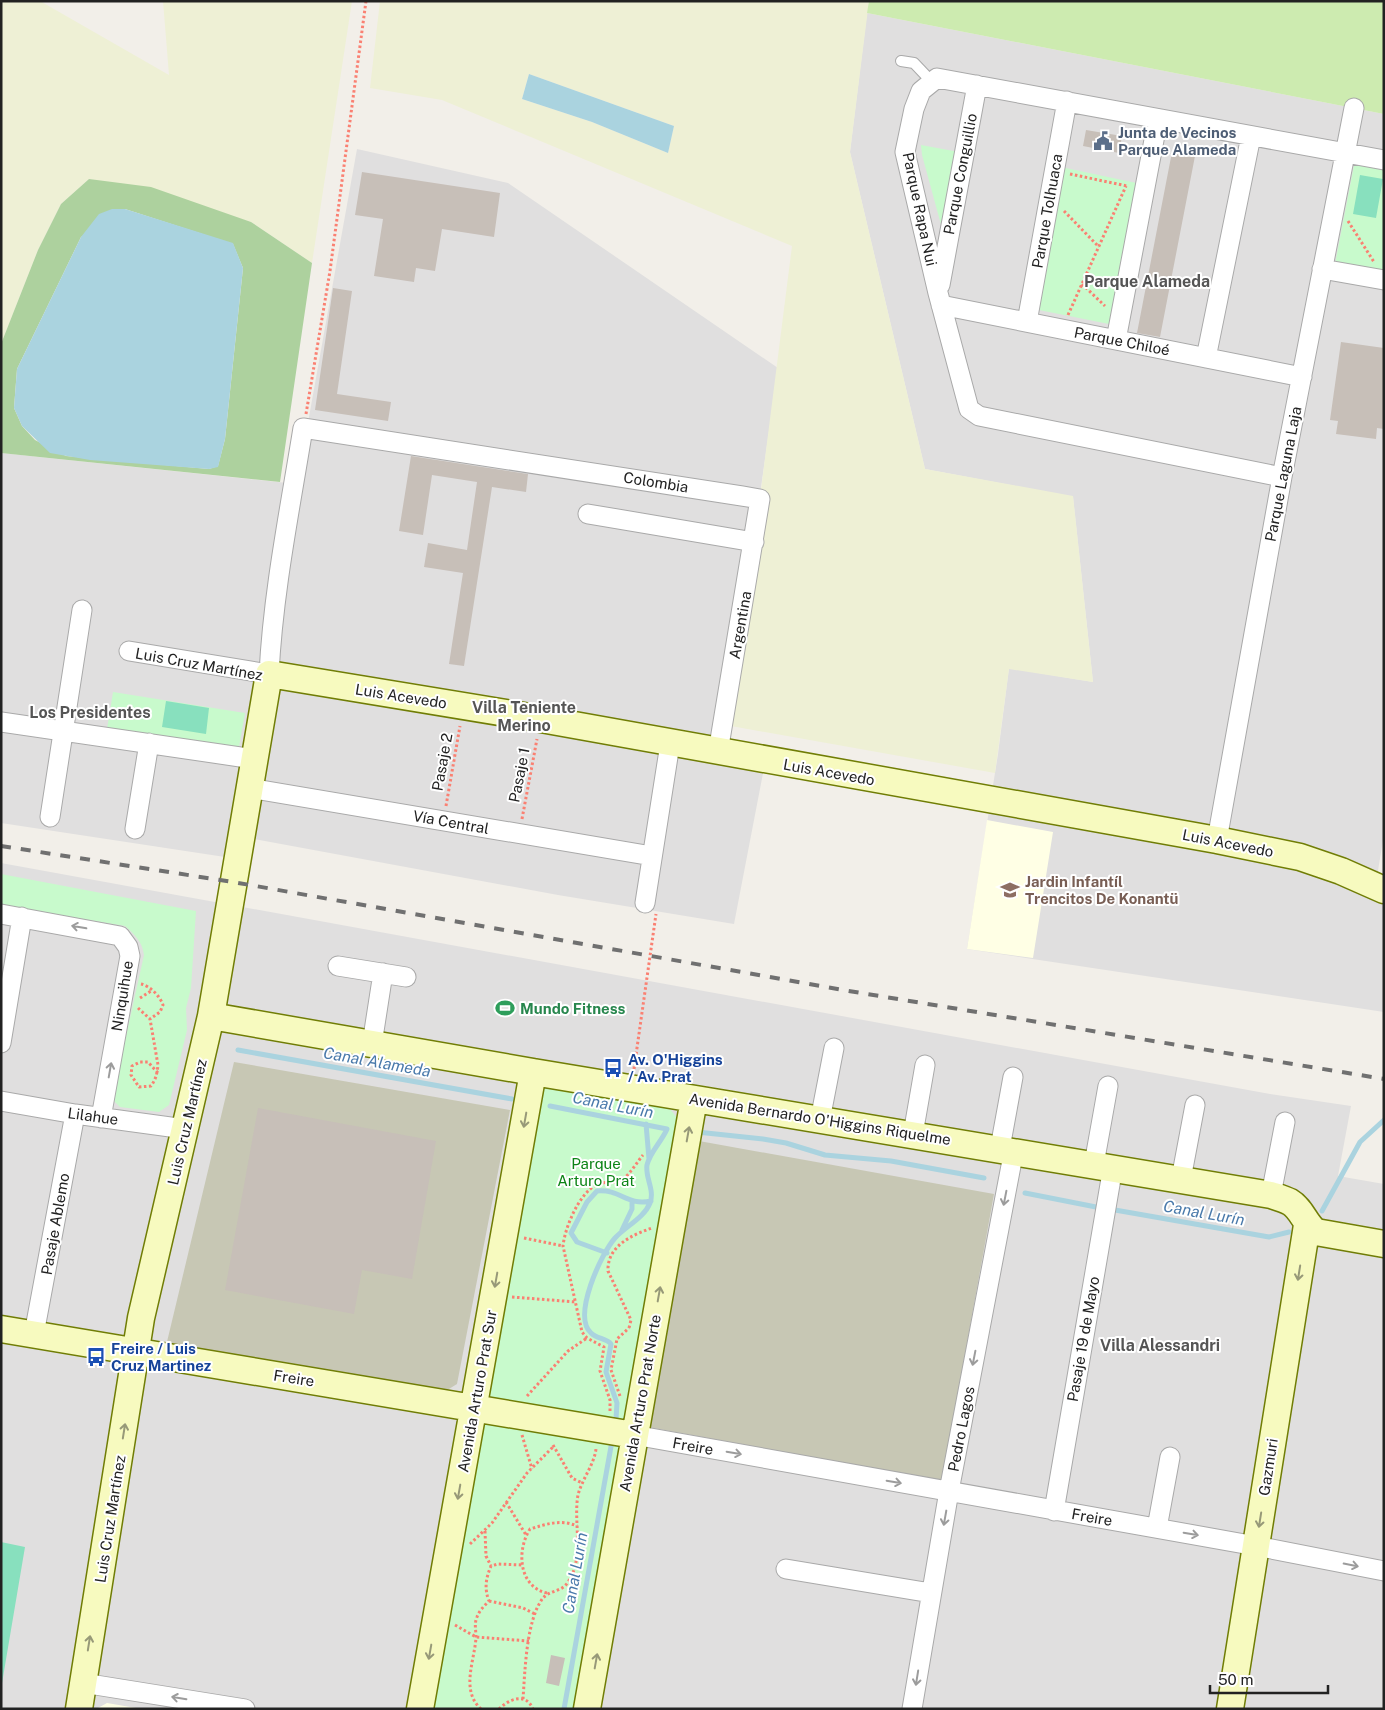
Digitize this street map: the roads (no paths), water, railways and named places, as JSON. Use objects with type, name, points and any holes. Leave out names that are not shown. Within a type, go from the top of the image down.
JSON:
[{"type":"main road","name":"Luis Acevedo","points":[[269,674],[464,706],[1217,840],[1300,858],[1341,872],[1384,890]]},
{"type":"main road","name":"Luis Cruz Martínez","points":[[78,1709],[141,1318],[211,1016],[269,674]]},
{"type":"main road","name":"Avenida Bernardo O'Higgins Riquelme","points":[[211,1016],[820,1120],[1104,1165],[1271,1195],[1291,1203],[1302,1214],[1307,1225],[1316,1232],[1384,1244]]},
{"type":"main road","name":"Avenida Arturo Prat Sur","points":[[420,1709],[533,1072]]},
{"type":"main road","name":"Avenida Arturo Prat Norte","points":[[587,1709],[694,1098]]},
{"type":"main road","name":"Gazmuri","points":[[1230,1709],[1307,1225]]},
{"type":"main road","name":"Freire","points":[[1,1329],[474,1407],[634,1436]]},
{"type":"street","points":[[932,82],[937,78],[1384,160]]},
{"type":"street","name":"Parque Rapa Nui","points":[[932,82],[921,91],[914,109],[905,152],[940,299],[969,409],[979,416],[1282,477]]},
{"type":"street","name":"Parque Conguillio","points":[[940,299],[977,85]]},
{"type":"street","name":"Parque Tolhuaca","points":[[1027,322],[1067,101]]},
{"type":"street","name":"Parque Laguna Laja","points":[[1217,840],[1282,477],[1354,108]]},
{"type":"street","points":[[1116,340],[1158,119]]},
{"type":"street","points":[[1206,358],[1251,136]]},
{"type":"street","points":[[1322,269],[1381,274]]},
{"type":"street","name":"Parque Chiloé","points":[[940,299],[1027,322],[1302,377]]},
{"type":"street","name":"Colombia","points":[[269,674],[276,607],[303,428],[552,465],[760,499]]},
{"type":"street","name":"Argentina","points":[[718,752],[760,499]]},
{"type":"street","points":[[588,514],[754,542]]},
{"type":"street","points":[[50,817],[82,610]]},
{"type":"street","name":"Luis Cruz Martínez","points":[[129,651],[269,674]]},
{"type":"street","points":[[1,722],[254,759]]},
{"type":"street","points":[[135,829],[149,743]]},
{"type":"street","points":[[645,903],[670,744]]},
{"type":"street","name":"Vía Central","points":[[249,788],[652,856]]},
{"type":"street","name":"Ninquihue","points":[[1,914],[120,936],[128,947],[130,956],[101,1118]]},
{"type":"street","points":[[1,1044],[22,917]]},
{"type":"street","points":[[338,966],[406,977]]},
{"type":"street","points":[[372,1044],[383,973]]},
{"type":"street","points":[[820,1120],[834,1048]]},
{"type":"street","points":[[913,1134],[925,1065]]},
{"type":"street","name":"Pedro Lagos","points":[[912,1709],[1007,1149],[1013,1077]]},
{"type":"street","name":"Pasaje 19 de Mayo","points":[[1054,1511],[1104,1165],[1108,1086]]},
{"type":"street","name":"Lilahue","points":[[1,1101],[101,1118],[185,1129]]},
{"type":"street","points":[[1180,1179],[1195,1105]]},
{"type":"street","name":"Pasaje Ablemo","points":[[34,1334],[75,1114]]},
{"type":"street","points":[[1271,1195],[1285,1122]]},
{"type":"street","name":"Freire","points":[[634,1436],[1157,1528],[1384,1571]]},
{"type":"street","points":[[1157,1528],[1170,1457]]},
{"type":"street","points":[[786,1568],[932,1593]]},
{"type":"street","points":[[83,1683],[245,1709]]},
{"type":"lane","points":[[901,60],[914,63],[932,82]]},
{"type":"water","points":[[529,74],[674,126],[668,153],[592,122],[522,99]]},
{"type":"water","points":[[112,209],[125,209],[233,243],[243,268],[225,439],[218,467],[209,469],[90,460],[50,453],[22,426],[14,408],[17,369],[81,237],[99,214]]},
{"type":"waterway","name":"Canal Alameda","points":[[238,1050],[512,1099]]},
{"type":"waterway","name":"Canal Lurín","points":[[550,1106],[667,1129],[647,1165],[651,1193],[650,1203],[644,1213],[619,1234],[609,1246],[596,1271],[587,1300],[586,1325],[593,1335],[611,1344],[606,1372],[617,1403],[616,1419]]},
{"type":"waterway","name":"Canal Lurín","points":[[1322,1211],[1360,1142],[1384,1120]]},
{"type":"waterway","name":"Canal Alameda","points":[[646,1124],[649,1159]]},
{"type":"waterway","name":"Canal Lurín","points":[[697,1132],[763,1139],[786,1143],[825,1155],[891,1161],[984,1178]]},
{"type":"waterway","points":[[607,1253],[577,1242],[571,1233],[587,1202],[597,1191],[612,1192],[629,1200],[651,1201]]},
{"type":"waterway","name":"Canal Lurín","points":[[1025,1193],[1096,1207]]},
{"type":"waterway","points":[[622,1230],[632,1209],[632,1202]]},
{"type":"waterway","name":"Canal Lurín","points":[[1115,1210],[1269,1237],[1289,1232]]},
{"type":"waterway","name":"Canal Lurín","points":[[564,1709],[612,1441]]},
{"type":"railway","points":[[1,846],[233,882],[843,990],[1384,1079]]},
{"type":"place","name":"Junta de Vecinos Parque Alameda","points":[[1103,141]]},
{"type":"place","name":"Jardin Infantíl Trencitos De Konantü","points":[[1010,890]]},
{"type":"place","name":"Mundo Fitness","points":[[505,1008]]},
{"type":"place","name":"Av. O'Higgins / Av. Prat","points":[[613,1068]]},
{"type":"place","name":"Freire / Luis Cruz Martinez","points":[[96,1357]]},
{"type":"district","name":"Parque Alameda","points":[[1147,281]]},
{"type":"district","name":"Los Presidentes","points":[[90,712]]},
{"type":"district","name":"Villa Teniente Merino","points":[[524,716]]},
{"type":"district","name":"Villa Alessandri","points":[[1160,1345]]},
{"type":"park label","name":"Parque Arturo Prat","points":[[596,1172]]}]
